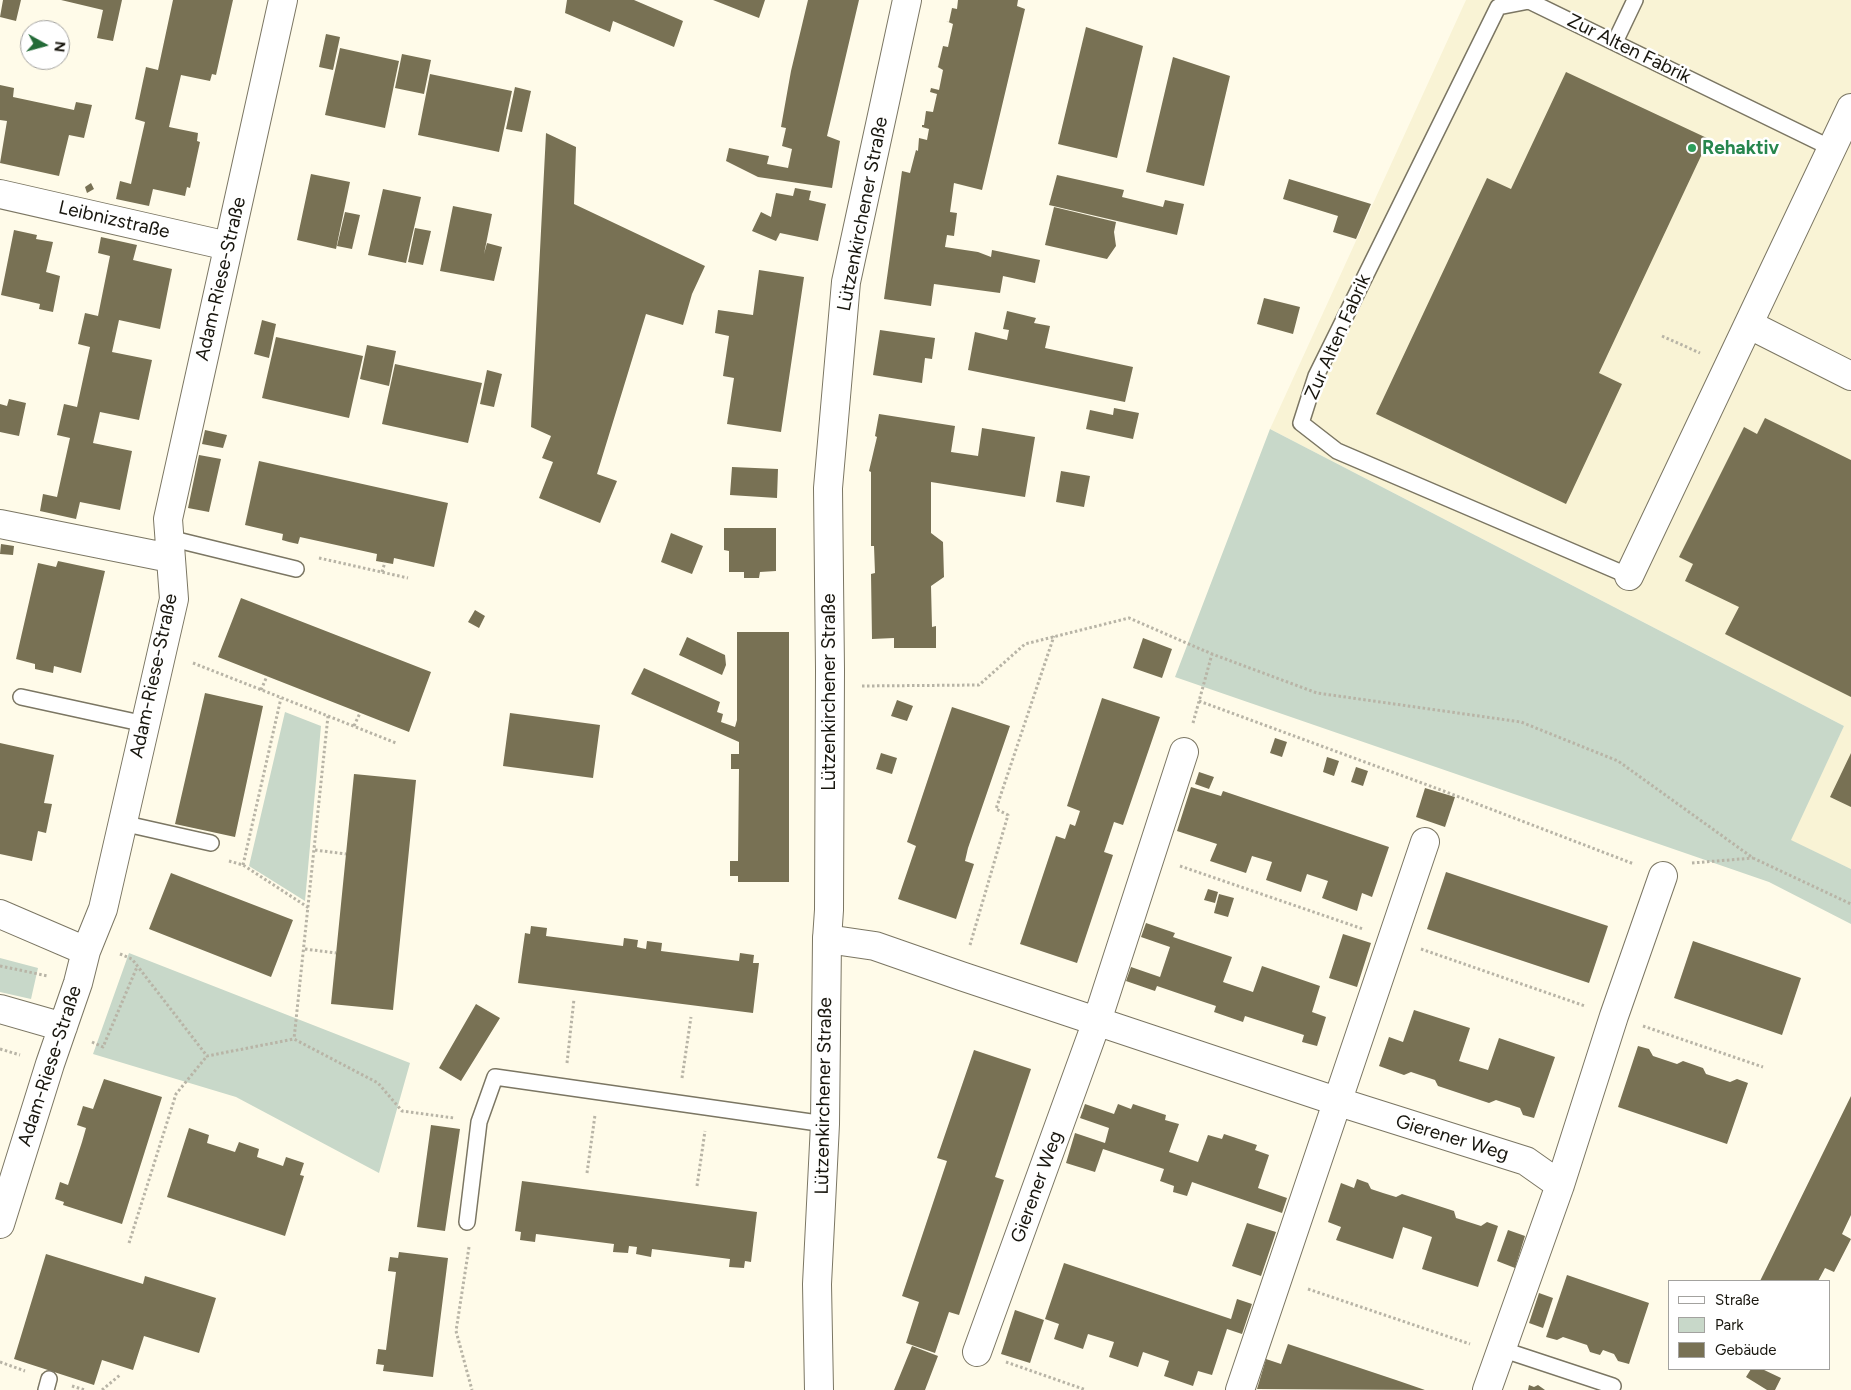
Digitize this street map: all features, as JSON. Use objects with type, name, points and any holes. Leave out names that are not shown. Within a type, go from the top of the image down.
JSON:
[{"type":"street","name":"Adam-Riese-Straße","points":[[0,1224],[62,1027],[78,983],[86,951],[103,909],[174,599],[168,519],[283,0]]},
{"type":"street","name":"Lützenkirchener Straße","points":[[819,1390],[817,1284],[825,1124],[829,910],[830,687],[828,488],[846,282],[907,0]]},
{"type":"street","name":"Zur Alten Fabrik","points":[[1629,576],[1750,325],[1851,108]]},
{"type":"street","name":"Leibnizstraße","points":[[0,194],[228,246]]},
{"type":"street","points":[[1750,325],[1851,376]]},
{"type":"street","points":[[0,524],[170,548]]},
{"type":"street","name":"Gierener Weg","points":[[977,1352],[1097,1021],[1184,752]]},
{"type":"street","points":[[1240,1390],[1339,1102],[1425,842]]},
{"type":"street","points":[[1488,1390],[1500,1351],[1560,1185],[1614,1016],[1663,876]]},
{"type":"street","points":[[0,914],[86,951]]},
{"type":"street","name":"Gierener Weg","points":[[827,938],[875,946],[1339,1102],[1526,1161],[1560,1185]]},
{"type":"street","points":[[0,1009],[62,1027]]},
{"type":"lane","points":[[1615,42],[1636,0]]},
{"type":"lane","name":"Zur Alten Fabrik","points":[[1629,576],[1337,450],[1301,423],[1316,376],[1498,7],[1529,1],[1831,148]]},
{"type":"lane","points":[[170,548],[296,569]]},
{"type":"lane","points":[[21,696],[145,724]]},
{"type":"lane","points":[[122,823],[211,842]]},
{"type":"lane","points":[[467,1222],[479,1122],[495,1077],[825,1124]]},
{"type":"lane","points":[[1500,1351],[1613,1386]]},
{"type":"path","points":[[1662,336],[1730,367]]},
{"type":"path","points":[[382,572],[385,562]]},
{"type":"path","points":[[830,687],[980,685],[1025,644],[1054,635],[1129,618],[1212,654],[1317,693],[1521,722],[1618,761],[1754,858],[1851,904]]},
{"type":"path","points":[[960,976],[1008,815],[996,809],[1054,635]]},
{"type":"path","points":[[161,653],[184,660],[396,743]]},
{"type":"path","points":[[1184,752],[1212,654]]},
{"type":"path","points":[[261,690],[267,676]]},
{"type":"path","points":[[243,865],[281,698]]},
{"type":"path","points":[[1199,701],[1441,790],[1663,876],[1672,865],[1754,858]]},
{"type":"path","points":[[354,726],[360,713]]},
{"type":"path","points":[[294,1039],[305,949],[328,716]]},
{"type":"path","points":[[315,850],[346,854]]},
{"type":"path","points":[[1151,855],[1763,1067]]},
{"type":"path","points":[[305,949],[336,953]]},
{"type":"path","points":[[0,966],[78,983]]},
{"type":"path","points":[[103,1047],[137,967],[207,1056]]},
{"type":"path","points":[[564,1087],[574,999]]},
{"type":"path","points":[[678,1103],[691,1017]]},
{"type":"path","points":[[129,1243],[176,1094],[207,1056],[294,1039],[378,1083],[402,1111],[479,1122]]},
{"type":"path","points":[[587,1173],[598,1092]]},
{"type":"path","points":[[697,1186],[708,1108]]},
{"type":"path","points":[[467,1222],[471,1234],[456,1331],[472,1390]]},
{"type":"path","points":[[1278,1278],[1500,1351]]},
{"type":"path","points":[[977,1352],[1086,1390]]},
{"type":"path","points":[[102,1390],[120,1375]]},
{"type":"shaded area","points":[[1466,0],[1851,0],[1851,869],[1790,840],[1844,726],[1270,429]]},
{"type":"green space","points":[[1270,429],[1844,726],[1791,840],[1851,869],[1851,924],[1769,882],[1175,677]]},
{"type":"green space","points":[[285,712],[321,726],[305,901],[249,866]]},
{"type":"green space","points":[[129,953],[410,1063],[379,1173],[236,1097],[93,1054]]},
{"type":"green space","points":[[0,958],[38,968],[31,999],[0,992]]},
{"type":"building","points":[[3,0],[21,0],[16,21],[0,17]]},
{"type":"building","points":[[61,0],[122,0],[113,41],[97,38],[103,10]]},
{"type":"building","points":[[173,0],[233,0],[216,75],[212,74],[210,81],[181,75],[169,127],[198,133],[197,141],[200,142],[190,188],[187,187],[185,196],[153,189],[149,206],[116,199],[120,181],[131,184],[145,122],[135,119],[146,67],[158,70]]},
{"type":"building","points":[[567,0],[634,0],[683,21],[674,47],[613,21],[610,32],[565,13]]},
{"type":"building","points":[[713,0],[765,0],[759,18]]},
{"type":"building","points":[[808,0],[859,0],[827,136],[840,141],[832,188],[758,177],[726,161],[729,148],[769,156],[767,164],[788,168],[792,149],[782,146],[786,128],[781,127],[791,71]]},
{"type":"building","points":[[958,0],[1018,0],[1017,6],[1025,9],[982,190],[954,183],[950,212],[957,213],[954,236],[947,235],[945,247],[978,252],[991,257],[992,250],[1040,260],[1035,283],[1003,276],[1000,293],[934,284],[931,306],[884,299],[902,171],[910,173],[916,150],[918,151],[919,138],[927,140],[929,129],[922,127],[922,125],[924,125],[926,111],[933,112],[937,94],[930,92],[931,88],[939,90],[943,70],[936,66],[938,67],[943,46],[948,47],[953,24],[946,21],[949,22],[952,8],[957,9]]},
{"type":"building","points":[[1086,27],[1143,46],[1117,158],[1058,144]]},
{"type":"building","points":[[326,34],[340,37],[333,70],[319,67]]},
{"type":"building","points":[[340,48],[399,61],[385,128],[325,115]]},
{"type":"building","points":[[402,54],[431,60],[424,94],[395,88]]},
{"type":"building","points":[[1173,57],[1230,76],[1204,186],[1146,172]]},
{"type":"building","points":[[1566,72],[1709,139],[1599,373],[1622,384],[1566,504],[1376,414],[1487,178],[1511,189]]},
{"type":"building","points":[[430,74],[512,91],[499,152],[418,135]]},
{"type":"building","points":[[0,85],[14,88],[13,97],[74,110],[76,102],[92,105],[84,138],[69,135],[59,176],[0,163],[7,121],[0,120]]},
{"type":"building","points":[[515,87],[531,91],[522,132],[506,129]]},
{"type":"building","points":[[546,133],[576,147],[574,204],[705,266],[692,294],[683,325],[646,314],[597,474],[617,481],[600,523],[539,498],[553,462],[542,458],[551,436],[531,427]]},
{"type":"building","points":[[311,174],[350,182],[336,249],[297,240]]},
{"type":"building","points":[[1057,175],[1124,190],[1122,197],[1163,207],[1165,200],[1184,204],[1177,235],[1049,205]]},
{"type":"building","points":[[1289,179],[1371,204],[1356,239],[1333,232],[1338,216],[1283,199]]},
{"type":"building","points":[[91,183],[94,189],[87,193],[85,187]]},
{"type":"building","points":[[795,188],[811,191],[809,200],[826,204],[818,241],[780,233],[776,241],[752,231],[761,212],[771,217],[776,193],[793,196]]},
{"type":"building","points":[[383,189],[421,197],[406,263],[368,255]]},
{"type":"building","points":[[453,206],[492,214],[484,254],[487,243],[502,247],[494,281],[440,271]]},
{"type":"building","points":[[1054,207],[1116,222],[1114,232],[1116,246],[1107,259],[1045,245]]},
{"type":"building","points":[[345,212],[360,215],[352,249],[337,246]]},
{"type":"building","points":[[415,228],[431,231],[423,265],[408,262]]},
{"type":"building","points":[[14,230],[37,235],[36,239],[53,242],[46,272],[60,276],[53,312],[39,309],[40,304],[1,295]]},
{"type":"building","points":[[101,237],[137,245],[133,260],[172,269],[160,329],[119,320],[112,352],[152,360],[139,420],[100,412],[93,443],[132,451],[120,510],[80,502],[76,519],[40,511],[43,494],[57,497],[70,438],[57,435],[64,404],[77,407],[90,347],[78,344],[85,313],[98,316],[110,256],[98,253]]},
{"type":"building","points":[[759,270],[804,277],[781,432],[727,424],[734,378],[723,376],[729,336],[715,333],[718,310],[753,315]]},
{"type":"building","points":[[1264,298],[1300,307],[1293,334],[1257,324]]},
{"type":"building","points":[[1007,311],[1036,318],[1034,323],[1050,326],[1045,348],[1133,367],[1125,402],[968,370],[975,332],[1007,340],[1009,330],[1003,329]]},
{"type":"building","points":[[262,320],[276,324],[269,358],[254,354]]},
{"type":"building","points":[[880,330],[935,338],[932,359],[925,358],[922,383],[873,375]]},
{"type":"building","points":[[276,337],[363,356],[349,418],[262,398]]},
{"type":"building","points":[[367,345],[396,351],[389,386],[360,379]]},
{"type":"building","points":[[395,364],[482,383],[468,443],[382,424]]},
{"type":"building","points":[[487,370],[502,374],[494,407],[480,404]]},
{"type":"building","points":[[9,399],[26,403],[19,436],[0,432],[0,404],[7,406]]},
{"type":"building","points":[[1114,408],[1139,413],[1133,439],[1086,429],[1090,410],[1113,415]]},
{"type":"building","points":[[879,414],[955,426],[951,452],[978,456],[982,428],[1035,437],[1025,497],[931,482],[931,533],[943,542],[944,577],[931,586],[932,627],[936,626],[936,648],[894,648],[894,638],[872,639],[871,574],[875,573],[874,546],[871,546],[871,472],[869,471],[877,437],[875,436]]},
{"type":"building","points":[[1765,418],[1851,460],[1851,697],[1725,634],[1739,607],[1685,581],[1693,564],[1679,557],[1744,427],[1757,434]]},
{"type":"building","points":[[205,430],[227,435],[223,448],[202,444]]},
{"type":"building","points":[[199,455],[221,459],[209,512],[188,508]]},
{"type":"building","points":[[259,461],[448,503],[434,567],[394,558],[393,564],[376,561],[377,554],[300,537],[298,544],[289,542],[282,540],[283,534],[245,525]]},
{"type":"building","points":[[732,467],[778,469],[777,498],[730,495]]},
{"type":"building","points":[[1061,471],[1090,476],[1084,507],[1056,502]]},
{"type":"building","points":[[724,528],[776,528],[776,571],[760,572],[759,578],[744,578],[744,572],[729,572],[729,551],[724,550]]},
{"type":"building","points":[[671,533],[703,546],[692,574],[661,562]]},
{"type":"building","points":[[1,544],[14,546],[13,555],[0,554]]},
{"type":"building","points":[[58,561],[105,571],[81,673],[54,666],[53,673],[35,669],[35,664],[16,659],[38,563],[56,567]]},
{"type":"building","points":[[241,598],[431,672],[409,732],[218,657]]},
{"type":"building","points":[[475,610],[485,616],[479,628],[468,622]]},
{"type":"building","points":[[737,632],[789,632],[789,882],[738,882],[738,876],[730,876],[730,861],[738,861],[739,769],[731,769],[731,754],[739,754],[739,742],[631,694],[644,668],[720,702],[717,712],[723,714],[721,722],[735,727],[737,720]]},
{"type":"building","points":[[687,637],[725,655],[726,665],[722,675],[679,655]]},
{"type":"building","points":[[1143,638],[1172,649],[1162,678],[1133,668]]},
{"type":"building","points":[[205,693],[263,706],[235,837],[175,824]]},
{"type":"building","points":[[1102,698],[1160,717],[1123,825],[1114,822],[1104,852],[1113,855],[1077,963],[1020,944],[1056,836],[1065,839],[1070,824],[1075,826],[1080,811],[1067,806]]},
{"type":"building","points":[[897,700],[913,706],[907,721],[891,716]]},
{"type":"building","points":[[952,707],[1010,726],[968,848],[965,861],[974,864],[956,919],[898,899],[916,846],[907,842]]},
{"type":"building","points":[[510,713],[600,725],[593,778],[503,766]]},
{"type":"building","points":[[1275,738],[1287,742],[1282,757],[1270,753]]},
{"type":"building","points":[[0,743],[54,755],[44,803],[52,804],[46,833],[38,831],[32,861],[0,854]]},
{"type":"building","points":[[881,753],[897,758],[892,774],[876,769]]},
{"type":"building","points":[[1851,753],[1851,807],[1830,797]]},
{"type":"building","points":[[1327,757],[1339,761],[1334,776],[1323,772]]},
{"type":"building","points":[[1356,767],[1368,771],[1363,786],[1351,782]]},
{"type":"building","points":[[1199,772],[1214,777],[1209,789],[1195,784]]},
{"type":"building","points":[[354,774],[416,780],[393,1010],[331,1004]]},
{"type":"building","points":[[1191,787],[1221,796],[1223,791],[1389,847],[1372,897],[1362,893],[1357,911],[1322,898],[1328,881],[1307,874],[1301,892],[1266,880],[1272,862],[1252,856],[1246,873],[1210,861],[1217,844],[1177,831]]},
{"type":"building","points":[[1425,788],[1455,797],[1445,827],[1416,817]]},
{"type":"building","points":[[1446,872],[1608,926],[1589,983],[1427,929]]},
{"type":"building","points":[[171,873],[293,920],[271,977],[149,929]]},
{"type":"building","points":[[1208,889],[1218,892],[1215,903],[1204,900]]},
{"type":"building","points":[[1219,894],[1234,898],[1228,917],[1214,913]]},
{"type":"building","points":[[1146,923],[1175,933],[1173,937],[1232,957],[1223,982],[1253,992],[1262,966],[1320,986],[1312,1012],[1326,1017],[1317,1046],[1302,1042],[1304,1035],[1245,1016],[1243,1022],[1214,1012],[1216,1006],[1157,986],[1155,991],[1126,981],[1131,967],[1160,977],[1170,947],[1141,937]]},
{"type":"building","points":[[531,926],[547,928],[546,936],[623,946],[624,938],[638,940],[637,947],[646,949],[647,941],[662,943],[661,951],[739,961],[740,953],[754,955],[753,963],[759,963],[753,1013],[518,983],[525,933],[530,934]]},
{"type":"building","points":[[1343,934],[1371,943],[1357,987],[1329,978]]},
{"type":"building","points":[[1693,941],[1801,978],[1782,1035],[1674,998]]},
{"type":"building","points":[[476,1004],[500,1018],[461,1081],[439,1068]]},
{"type":"building","points":[[1414,1010],[1470,1028],[1459,1061],[1488,1070],[1499,1038],[1555,1057],[1534,1118],[1523,1115],[1520,1108],[1496,1100],[1489,1103],[1438,1086],[1435,1080],[1411,1072],[1404,1075],[1379,1066],[1389,1037],[1403,1042]]},
{"type":"building","points":[[1638,1046],[1649,1049],[1653,1056],[1677,1064],[1683,1061],[1703,1068],[1706,1074],[1730,1082],[1737,1079],[1748,1083],[1727,1144],[1618,1107]]},
{"type":"building","points":[[974,1050],[1031,1069],[995,1177],[1004,1180],[959,1315],[949,1312],[935,1353],[906,1343],[919,1302],[902,1296],[947,1161],[937,1158]]},
{"type":"building","points":[[104,1079],[162,1097],[122,1224],[63,1205],[64,1202],[55,1199],[60,1182],[68,1185],[82,1142],[86,1128],[77,1125],[83,1106],[93,1109]]},
{"type":"building","points":[[1851,1096],[1851,1215],[1842,1234],[1851,1239],[1834,1272],[1825,1268],[1819,1280],[1760,1280]]},
{"type":"building","points":[[1085,1104],[1114,1114],[1118,1104],[1131,1109],[1133,1104],[1166,1115],[1165,1120],[1179,1124],[1169,1152],[1198,1162],[1208,1135],[1222,1139],[1224,1134],[1257,1145],[1255,1150],[1269,1155],[1258,1188],[1287,1198],[1282,1213],[1192,1182],[1187,1196],[1173,1192],[1174,1186],[1160,1181],[1164,1169],[1103,1149],[1095,1172],[1066,1163],[1075,1133],[1105,1143],[1109,1128],[1080,1118]]},
{"type":"building","points":[[431,1125],[460,1129],[445,1231],[417,1227]]},
{"type":"building","points":[[189,1128],[209,1135],[207,1143],[235,1152],[239,1142],[259,1149],[257,1157],[283,1166],[286,1157],[304,1163],[300,1175],[304,1176],[285,1236],[167,1197]]},
{"type":"building","points":[[1357,1179],[1368,1183],[1371,1189],[1383,1193],[1396,1197],[1402,1194],[1454,1211],[1456,1218],[1481,1226],[1487,1222],[1498,1226],[1478,1287],[1422,1269],[1432,1237],[1403,1227],[1393,1259],[1336,1240],[1341,1227],[1328,1222],[1341,1183],[1354,1188]]},
{"type":"building","points":[[522,1181],[757,1212],[751,1262],[745,1261],[744,1268],[729,1267],[730,1259],[652,1249],[651,1257],[636,1254],[637,1247],[629,1246],[628,1253],[613,1252],[614,1244],[536,1234],[535,1242],[520,1240],[521,1232],[515,1231]]},
{"type":"building","points":[[1247,1223],[1276,1232],[1261,1276],[1232,1266]]},
{"type":"building","points":[[1508,1230],[1525,1236],[1515,1268],[1497,1261]]},
{"type":"building","points":[[399,1252],[448,1258],[433,1377],[383,1371],[384,1365],[376,1364],[378,1349],[386,1350],[396,1272],[388,1271],[390,1257],[398,1258]]},
{"type":"building","points":[[46,1254],[143,1284],[145,1276],[216,1298],[199,1353],[144,1336],[133,1370],[102,1360],[94,1385],[14,1359]]},
{"type":"building","points":[[1064,1263],[1231,1319],[1237,1299],[1252,1304],[1242,1334],[1227,1329],[1212,1375],[1198,1371],[1193,1386],[1164,1376],[1169,1361],[1143,1352],[1138,1367],[1109,1357],[1114,1342],[1088,1334],[1083,1349],[1054,1339],[1059,1324],[1045,1319]]},
{"type":"building","points":[[1567,1275],[1649,1303],[1629,1364],[1618,1361],[1614,1354],[1603,1350],[1600,1355],[1590,1352],[1587,1345],[1563,1337],[1557,1340],[1546,1337]]},
{"type":"building","points":[[1539,1293],[1553,1298],[1543,1328],[1529,1323]]},
{"type":"building","points":[[1015,1310],[1044,1320],[1030,1363],[1001,1354]]},
{"type":"building","points":[[1288,1344],[1425,1390],[1257,1389],[1266,1359],[1281,1364]]},
{"type":"building","points":[[912,1346],[938,1356],[925,1390],[894,1390]]},
{"type":"building","points":[[1750,1370],[1764,1370],[1781,1378],[1775,1390],[1767,1390],[1746,1377]]},
{"type":"building","points":[[1529,1385],[1534,1387],[1538,1385],[1545,1390],[1528,1390]]},
{"type":"place","name":"Rehaktiv","points":[[1692,148]]}]
